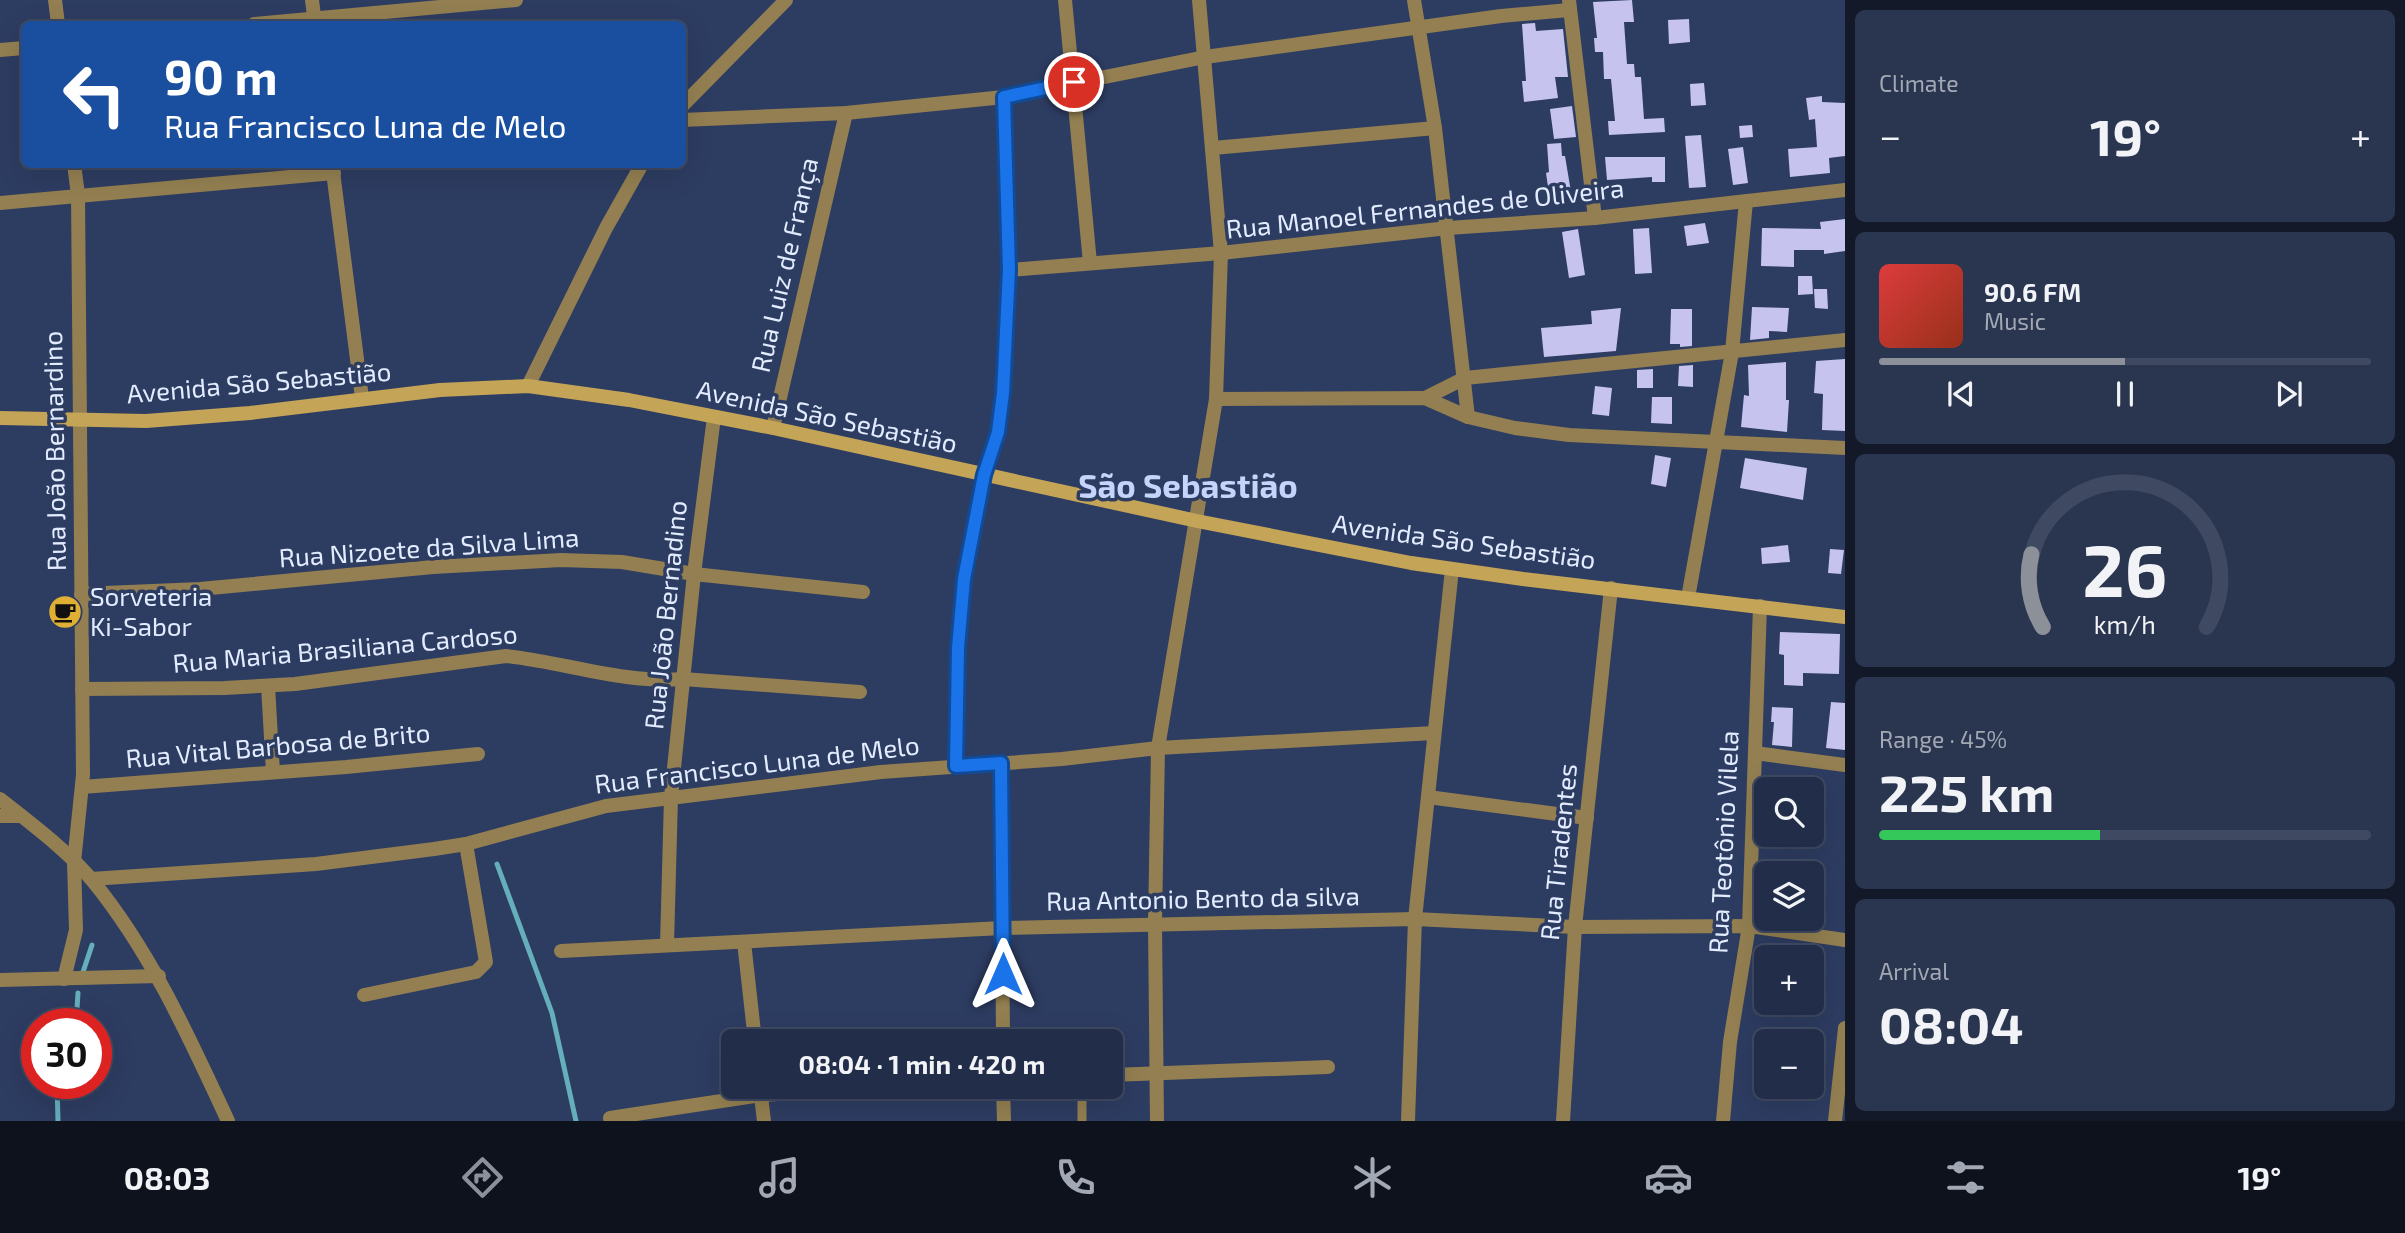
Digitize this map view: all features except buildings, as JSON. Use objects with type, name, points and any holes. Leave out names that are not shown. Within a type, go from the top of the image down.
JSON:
[{"type":"main road","name":"Avenida São Sebastião","points":[[0,418],[146,421],[237,414],[440,390],[528,386],[603,396],[773,428],[1197,521],[1452,569],[1845,617]]},
{"type":"street","points":[[55,0],[58,21]]},
{"type":"street","points":[[312,0],[315,21],[516,0]]},
{"type":"street","points":[[686,102],[786,0]]},
{"type":"street","points":[[1065,0],[1090,263]]},
{"type":"street","points":[[1157,1121],[1155,923],[1158,748],[1216,399],[1221,253],[1199,0]]},
{"type":"street","points":[[1414,0],[1448,228],[1468,417]]},
{"type":"street","points":[[686,120],[846,113],[1004,97],[1205,57],[1569,5],[1595,218]]},
{"type":"street","points":[[0,50],[21,48]]},
{"type":"street","points":[[956,766],[958,648],[964,579],[984,475],[998,432],[1003,393],[1009,270],[1004,97]]},
{"type":"street","name":"Rua Luiz de França","points":[[773,428],[846,113]]},
{"type":"street","points":[[1213,148],[1435,128]]},
{"type":"street","name":"Rua João Bernardino","points":[[64,979],[76,930],[74,862],[82,787],[78,195],[75,168]]},
{"type":"street","points":[[528,386],[606,228],[640,168]]},
{"type":"street","points":[[0,203],[333,169],[362,398]]},
{"type":"street","name":"Rua Manoel Fernandes de Oliveira","points":[[1009,270],[1221,253],[1448,228],[1595,218],[1845,190]]},
{"type":"street","points":[[1688,598],[1732,352],[1746,201]]},
{"type":"street","points":[[1425,398],[1465,378],[1845,340]]},
{"type":"street","points":[[1216,399],[1425,398],[1468,417],[1515,428],[1569,435],[1845,448]]},
{"type":"street","name":"Rua João Bernadino","points":[[667,945],[671,797],[694,574],[714,417]]},
{"type":"street","name":"Rua Nizoete da Silva Lima","points":[[81,594],[213,588],[433,567],[548,561],[622,562],[694,574],[863,592]]},
{"type":"street","points":[[1408,1121],[1415,919],[1452,569]]},
{"type":"street","name":"Rua Tiradentes","points":[[1563,1121],[1575,927],[1611,588]]},
{"type":"street","name":"Rua Teotônio Vilela","points":[[1723,1121],[1730,1042],[1749,926],[1760,606]]},
{"type":"street","name":"Rua Maria Brasiliana Cardoso","points":[[82,690],[268,685],[506,656],[643,680],[683,679],[860,692]]},
{"type":"street","points":[[268,685],[273,772]]},
{"type":"street","name":"Rua Francisco Luna de Melo","points":[[91,879],[316,864],[466,844],[606,806],[881,772],[1158,748],[1434,733]]},
{"type":"street","points":[[1755,752],[1845,765]]},
{"type":"street","name":"Rua Vital Barbosa de Brito","points":[[82,787],[478,754]]},
{"type":"street","points":[[1001,763],[1003,1029]]},
{"type":"street","points":[[1427,797],[1587,818]]},
{"type":"street","points":[[0,800],[91,879],[159,976],[228,1121]]},
{"type":"street","points":[[0,816],[21,816]]},
{"type":"street","points":[[364,995],[476,972],[486,962],[466,844]]},
{"type":"street","name":"Rua Antonio Bento da silva","points":[[561,951],[1002,928],[1415,919],[1575,927],[1749,926],[1845,940]]},
{"type":"street","points":[[744,942],[754,1029]]},
{"type":"street","points":[[0,980],[159,976]]},
{"type":"street","points":[[1835,1121],[1845,1028]]},
{"type":"street","points":[[1123,1074],[1328,1067]]},
{"type":"street","points":[[610,1118],[721,1098]]},
{"type":"street","points":[[761,1099],[764,1121]]},
{"type":"street","points":[[1003,1099],[1004,1121]]},
{"type":"lane","points":[[1082,1099],[1082,1121]]},
{"type":"waterway","points":[[497,864],[552,1013],[576,1121]]},
{"type":"waterway","points":[[82,975],[92,945]]},
{"type":"waterway","points":[[77,1008],[78,993]]},
{"type":"waterway","points":[[57,1099],[58,1121]]},
{"type":"place","name":"Sorveteria Ki-Sabor","points":[[65,612]]},
{"type":"district","name":"São Sebastião","points":[[1188,486]]},
{"type":"route","points":[[1003,974],[1001,763],[956,766],[958,648],[964,579],[984,475],[998,432],[1003,393],[1009,270],[1004,97],[1074,82]]}]
